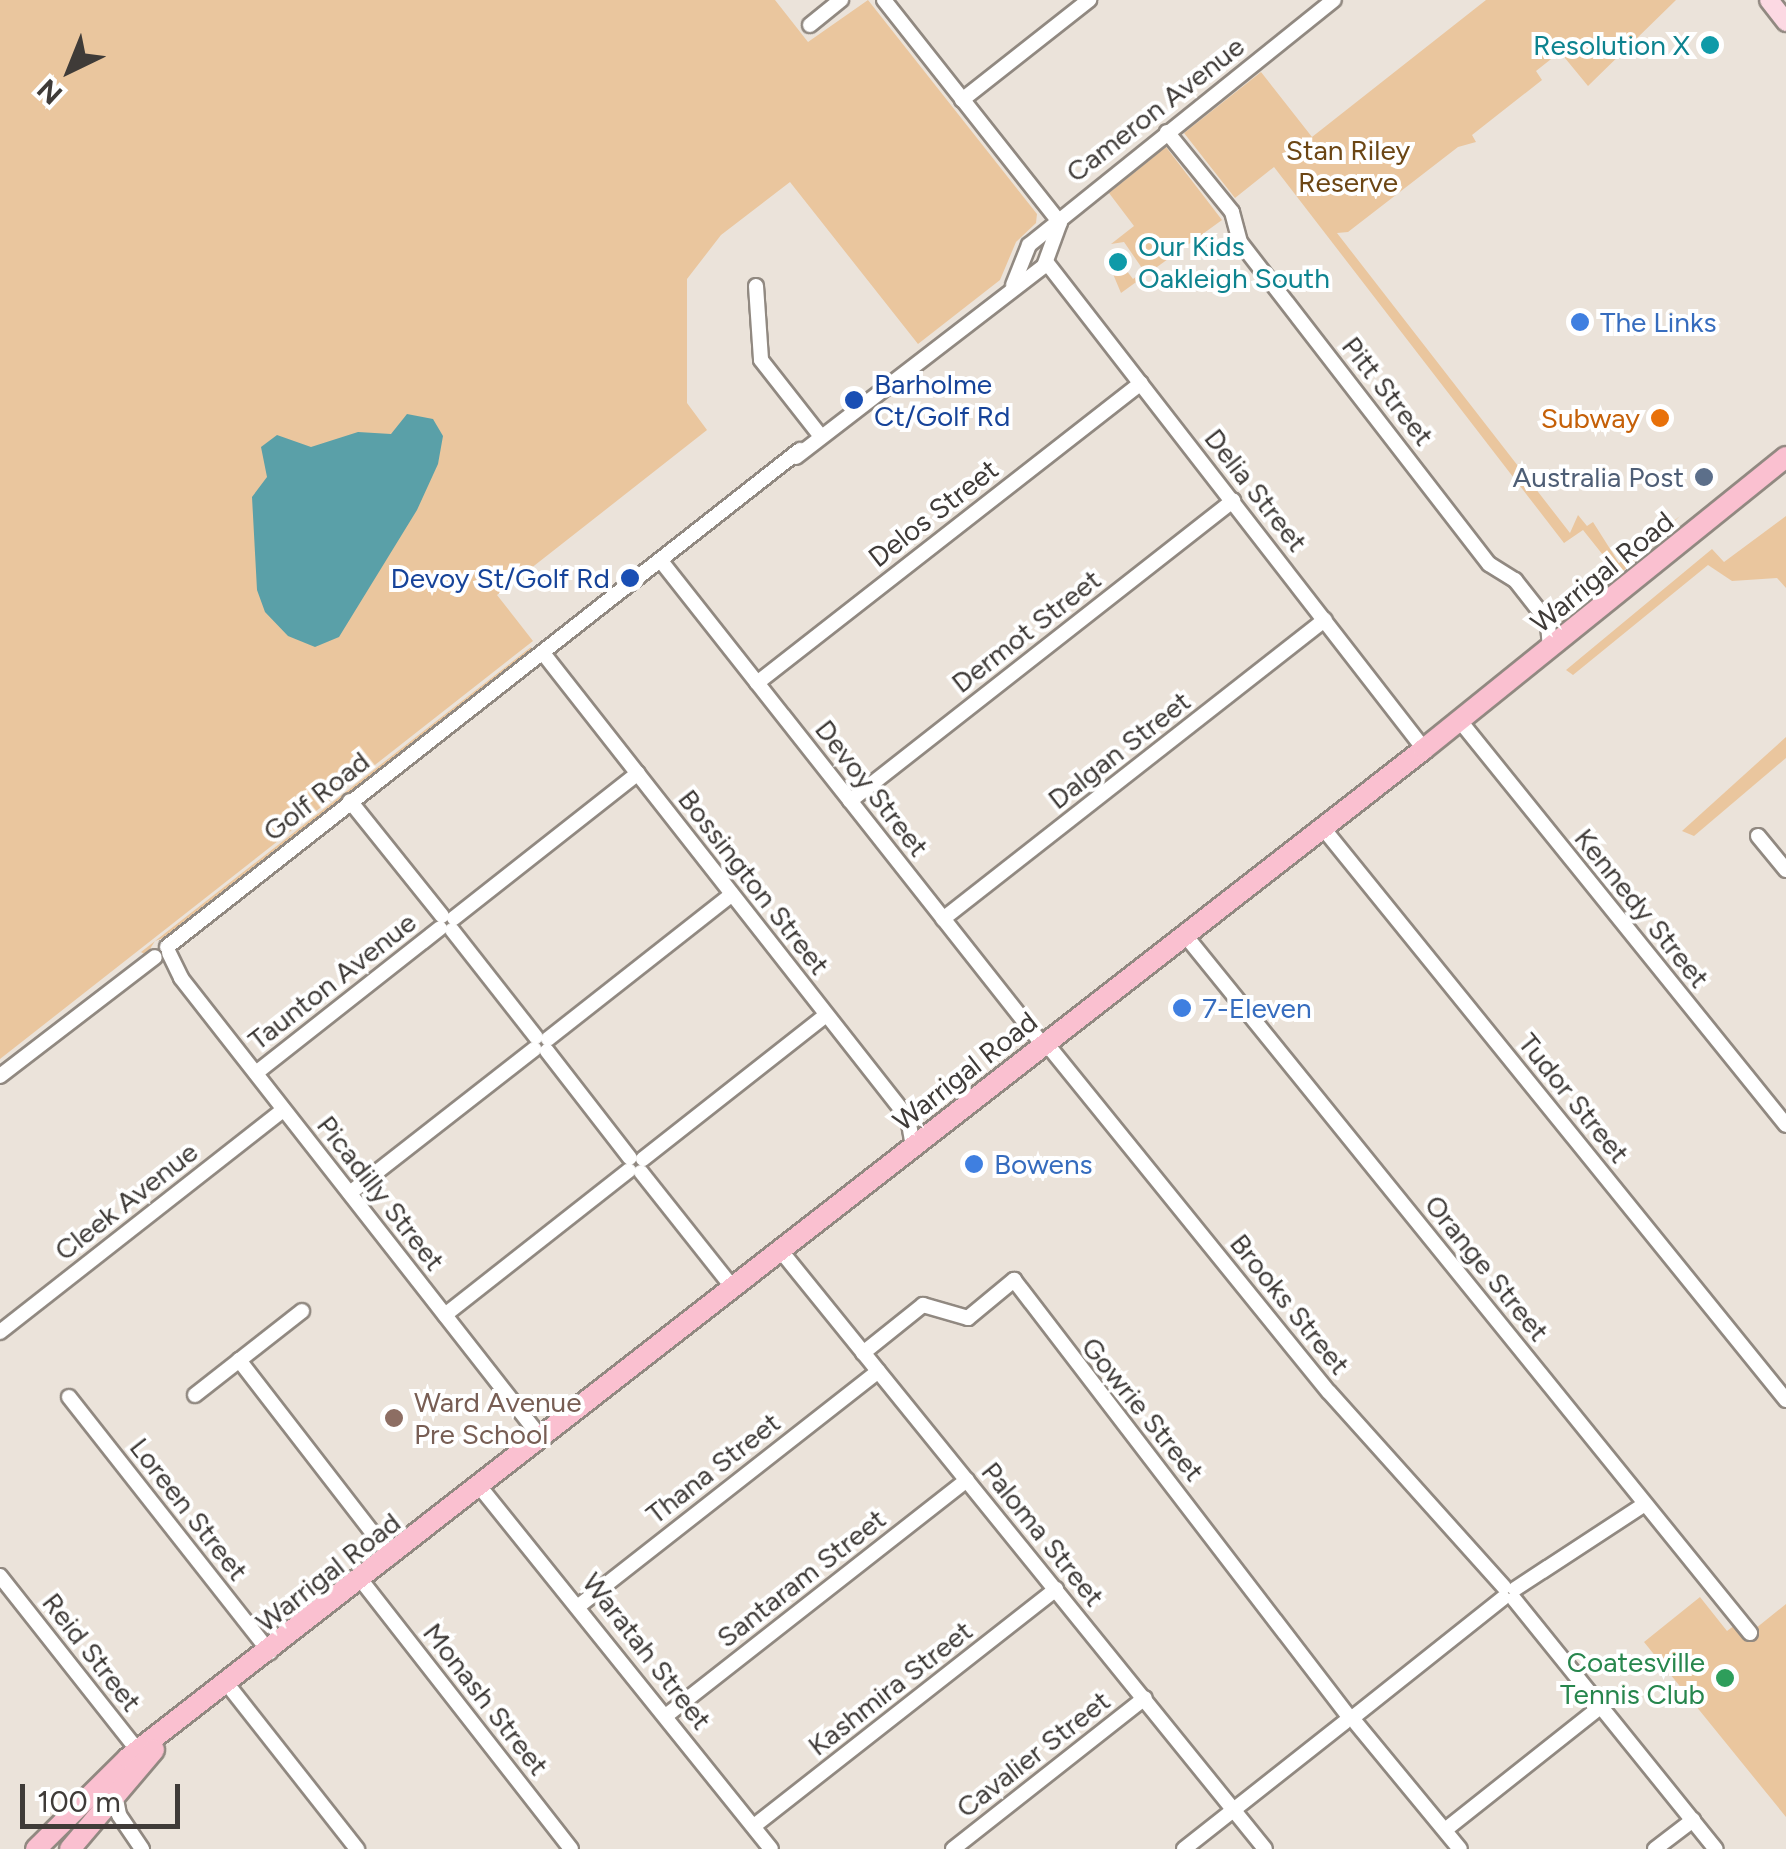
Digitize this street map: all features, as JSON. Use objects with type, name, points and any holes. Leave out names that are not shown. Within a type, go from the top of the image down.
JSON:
[{"type":"highway","name":"Warrigal Road","points":[[36,1849],[176,1726],[1460,721],[1786,458]]},
{"type":"highway","name":"Warrigal Road","points":[[70,1849],[141,1755]]},
{"type":"main road","points":[[1769,0],[1786,22]]},
{"type":"street","points":[[810,24],[841,0]]},
{"type":"street","points":[[884,0],[1059,224],[1046,261]]},
{"type":"street","points":[[962,100],[1088,0]]},
{"type":"street","name":"Cameron Avenue","points":[[1025,256],[1036,242],[1166,132],[1334,0]]},
{"type":"street","name":"Pitt Street","points":[[1166,132],[1232,212],[1240,242],[1481,553],[1515,580],[1548,622]]},
{"type":"street","points":[[1036,242],[1046,261]]},
{"type":"street","points":[[1013,286],[1025,256],[1046,261]]},
{"type":"street","name":"Golf Road","points":[[0,1076],[163,954],[350,801],[1046,261]]},
{"type":"street","name":"Delia Street","points":[[1046,261],[1424,749]]},
{"type":"street","points":[[756,286],[761,360],[819,434]]},
{"type":"street","name":"Delos Street","points":[[757,683],[1141,383]]},
{"type":"street","name":"Dermot Street","points":[[850,801],[1232,502]]},
{"type":"street","name":"Devoy Street","points":[[661,562],[1044,1044]]},
{"type":"street","name":"Dalgan Street","points":[[943,918],[1325,620]]},
{"type":"street","points":[[1550,649],[1548,622],[1577,628]]},
{"type":"street","name":"Bossington Street","points":[[540,656],[638,774],[908,1118],[913,1147]]},
{"type":"street","name":"Kennedy Street","points":[[1460,721],[1786,1125]]},
{"type":"street","name":"Taunton Avenue","points":[[256,1072],[638,774]]},
{"type":"street","points":[[350,801],[733,1288]]},
{"type":"street","name":"Tudor Street","points":[[1323,828],[1786,1400]]},
{"type":"street","points":[[1758,836],[1786,870]]},
{"type":"street","points":[[350,1193],[732,894]]},
{"type":"street","name":"Orange Street","points":[[1185,935],[1750,1633]]},
{"type":"street","name":"Picadilly Street","points":[[163,954],[542,1438]]},
{"type":"street","points":[[445,1315],[826,1015]]},
{"type":"street","name":"Brooks Street","points":[[1044,1044],[1329,1392],[1509,1593],[1716,1849]]},
{"type":"street","name":"Cleek Avenue","points":[[0,1332],[283,1110]]},
{"type":"street","name":"Paloma Street","points":[[781,1251],[1265,1849]]},
{"type":"street","name":"Gowrie Street","points":[[863,1353],[923,1305],[968,1318],[1014,1280],[1065,1355],[1263,1597],[1351,1718],[1460,1849]]},
{"type":"street","points":[[195,1394],[302,1311]]},
{"type":"street","points":[[239,1360],[392,1556]]},
{"type":"street","name":"Thana Street","points":[[580,1605],[878,1371]]},
{"type":"street","name":"Loreen Street","points":[[69,1397],[270,1652]]},
{"type":"street","name":"Santaram Street","points":[[666,1715],[967,1480]]},
{"type":"street","name":"Waratah Street","points":[[480,1487],[580,1605],[772,1849]]},
{"type":"street","points":[[1184,1849],[1509,1593],[1644,1504]]},
{"type":"street","name":"Reid Street","points":[[0,1576],[141,1755]]},
{"type":"street","name":"Monash Street","points":[[361,1580],[571,1849]]},
{"type":"street","name":"Kashmira Street","points":[[754,1826],[1056,1589]]},
{"type":"street","points":[[228,1685],[357,1849]]},
{"type":"street","name":"Cavalier Street","points":[[953,1849],[1145,1698]]},
{"type":"street","points":[[1444,1830],[1600,1706]]},
{"type":"street","points":[[115,1794],[127,1829]]},
{"type":"street","points":[[90,1823],[115,1820],[142,1849]]},
{"type":"street","points":[[1656,1849],[1692,1820]]},
{"type":"green space","points":[[0,0],[775,0],[808,42],[868,0],[1037,214],[1036,223],[1016,242],[1000,280],[918,344],[790,182],[721,235],[687,279],[687,403],[707,430],[497,595],[533,641],[0,1059]]},
{"type":"green space","name":"Stan Riley Reserve","points":[[1486,0],[1676,0],[1588,86],[1560,52],[1536,71],[1542,80],[1472,135],[1476,142],[1458,147],[1348,232],[1337,233],[1570,533],[1578,515],[1587,526],[1593,522],[1619,563],[1680,516],[1619,575],[1583,530],[1564,543],[1274,167],[1235,198],[1184,133],[1261,72],[1312,137]]},
{"type":"green space","points":[[1166,147],[1222,220],[1121,293],[1113,274],[1123,266],[1133,279],[1144,271],[1124,242],[1111,244],[1134,226],[1109,193]]},
{"type":"green space","points":[[1786,516],[1786,588],[1777,578],[1732,581],[1708,565],[1573,675],[1566,670],[1712,549],[1724,562]]},
{"type":"green space","points":[[531,647],[533,653],[174,934],[155,941]]},
{"type":"green space","points":[[1786,737],[1786,758],[1694,836],[1682,831]]},
{"type":"green space","points":[[1700,1597],[1727,1631],[1735,1625],[1745,1637],[1786,1604],[1786,1817],[1644,1642]]},
{"type":"water","points":[[407,414],[433,419],[443,436],[438,464],[417,510],[339,637],[315,647],[288,636],[265,612],[257,590],[252,497],[267,477],[261,447],[277,435],[311,447],[358,432],[391,434]]},
{"type":"place","name":"Resolution X","points":[[1710,45]]},
{"type":"place","name":"Our Kids Oakleigh South","points":[[1118,262]]},
{"type":"place","name":"The Links","points":[[1580,322]]},
{"type":"place","name":"Barholme Ct/Golf Rd","points":[[854,400]]},
{"type":"place","name":"Subway","points":[[1660,418]]},
{"type":"place","name":"Australia Post","points":[[1704,477]]},
{"type":"place","name":"Devoy St/Golf Rd","points":[[630,578]]},
{"type":"place","name":"7-Eleven","points":[[1182,1008]]},
{"type":"place","name":"Bowens","points":[[974,1164]]},
{"type":"place","name":"Ward Avenue Pre School","points":[[394,1418]]},
{"type":"place","name":"Coatesville Tennis Club","points":[[1725,1678]]}]
